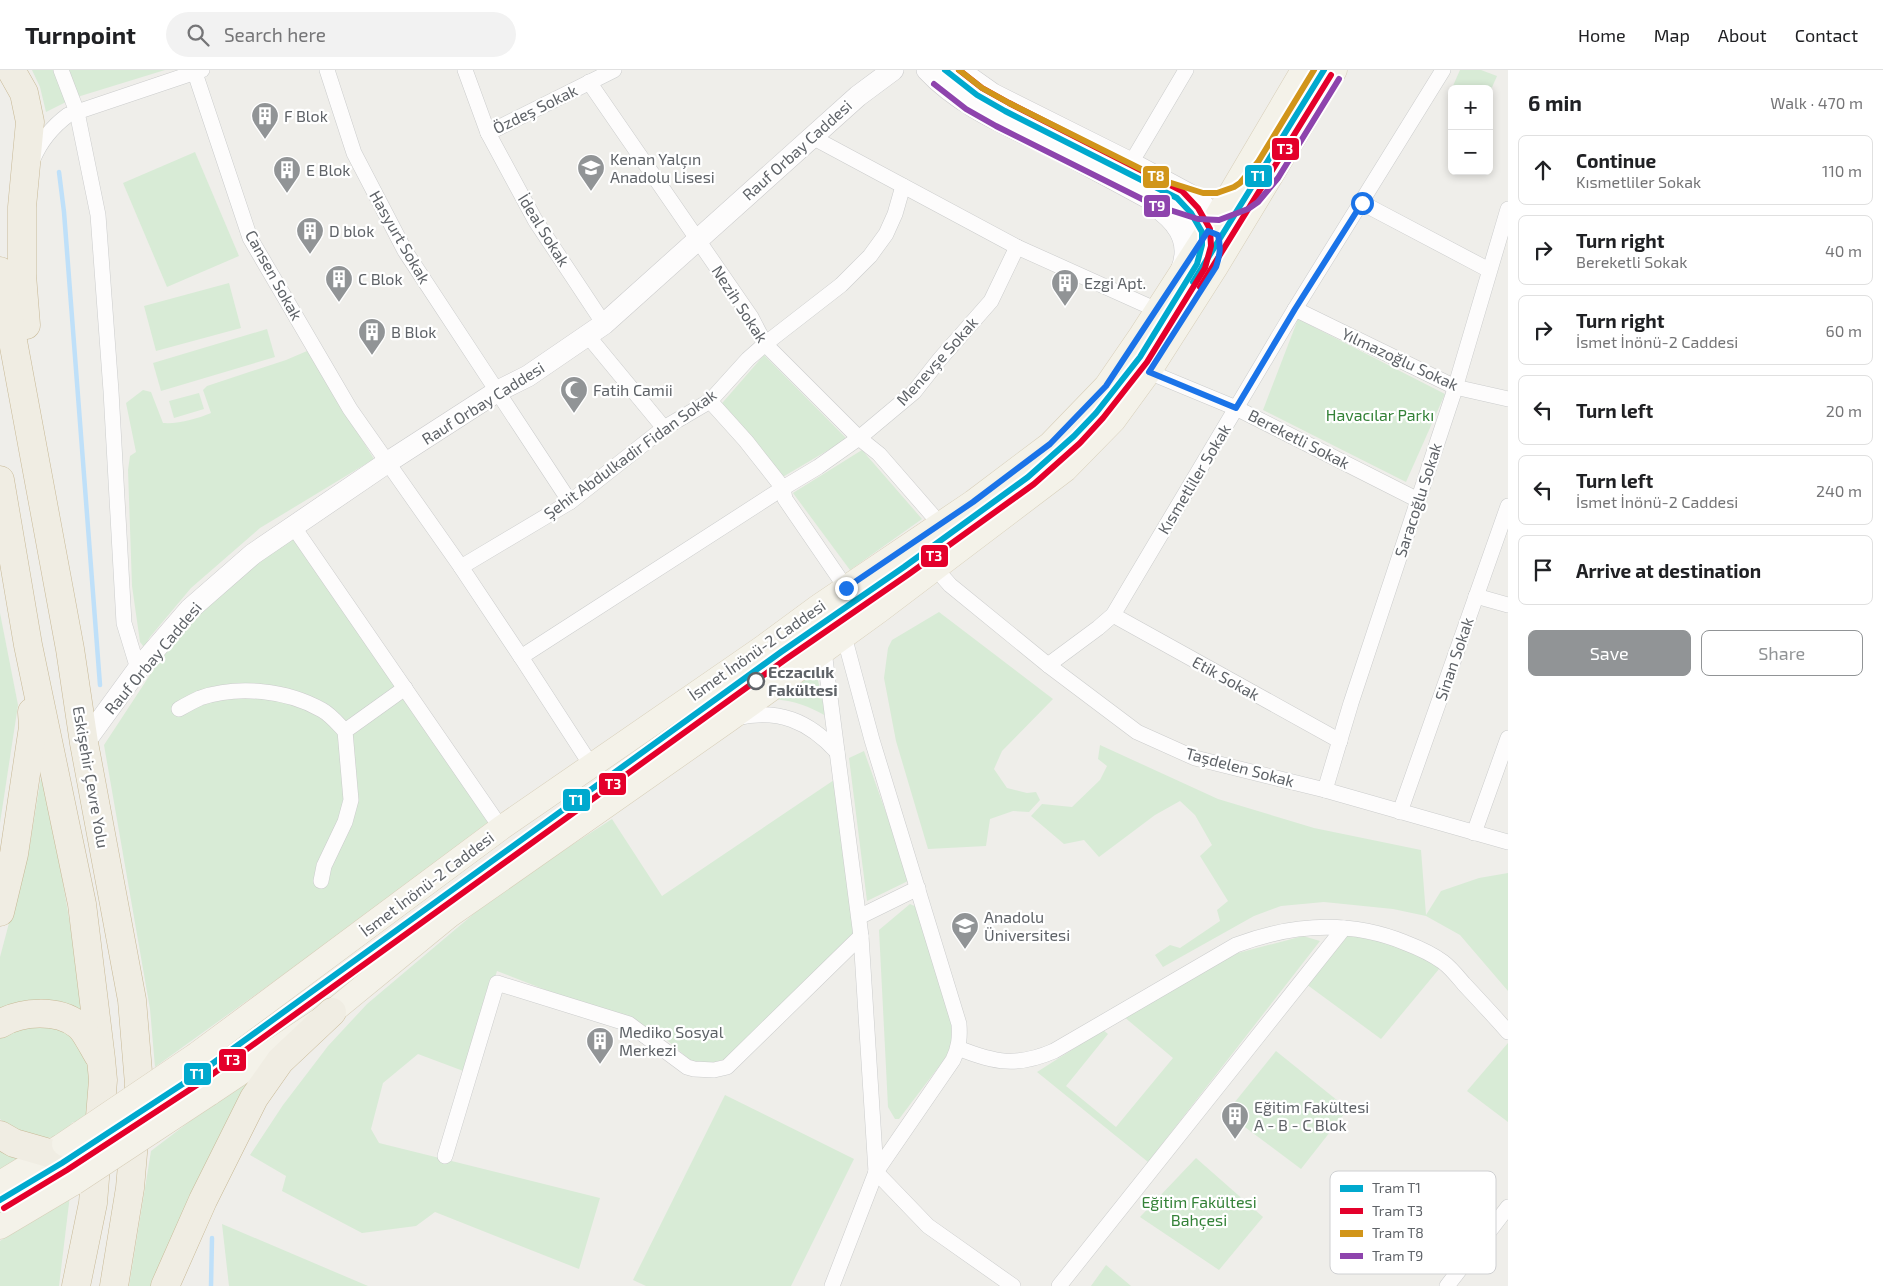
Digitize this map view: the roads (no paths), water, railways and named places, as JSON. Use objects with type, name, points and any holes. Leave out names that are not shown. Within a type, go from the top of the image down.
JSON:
[{"type":"highway","points":[[11,70],[24,92],[30,122],[24,178],[22,275],[28,342],[22,389]]},
{"type":"highway","name":"Eskişehir Çevre Yolu","points":[[0,271],[70,649],[84,743],[132,1000],[139,1084],[130,1188],[114,1286]]},
{"type":"highway","name":"Eskişehir Çevre Yolu","points":[[0,480],[28,645],[82,904],[103,1080],[93,1203],[76,1286]]},
{"type":"highway","points":[[0,912],[14,854],[33,727],[28,645]]},
{"type":"highway","points":[[0,1024],[7,1020],[35,1012],[59,1017],[79,1026],[100,1058]]},
{"type":"highway","points":[[165,1286],[202,1200],[254,1098],[280,1061],[332,1012]]},
{"type":"highway","points":[[0,1135],[14,1143],[57,1148]]},
{"type":"main road","name":"İsmet İnönü-2 Caddesi","points":[[0,1183],[57,1148],[198,1054],[502,828],[846,588],[973,502],[1050,444],[1106,386],[1177,279],[1213,229],[1303,70]]},
{"type":"main road","points":[[0,1227],[74,1183],[332,1012],[449,916],[824,651],[936,569],[1065,470],[1114,420],[1149,372],[1216,267],[1335,70]]},
{"type":"street","points":[[61,70],[77,112],[98,215],[112,391],[124,623],[138,670]]},
{"type":"street","name":"Hasyurt Sokak","points":[[327,70],[354,153],[405,251],[570,502]]},
{"type":"street","name":"Özdeş Sokak","points":[[465,70],[488,133],[614,70]]},
{"type":"street","name":"Rauf Orbay Caddesi","points":[[84,743],[138,670],[190,609],[253,554],[388,462],[498,391],[528,376],[604,324],[858,96],[893,70]]},
{"type":"street","points":[[928,70],[939,82],[969,103],[1213,229],[1222,236],[1233,233],[1241,225]]},
{"type":"street","points":[[959,70],[993,94],[1131,163],[1202,202],[1208,210],[1221,251],[1216,267]]},
{"type":"street","points":[[1131,163],[1186,70]]},
{"type":"street","name":"Kısmetliler Sokak","points":[[1048,664],[1113,615],[1295,309],[1444,70]]},
{"type":"street","points":[[24,178],[39,145],[54,126],[68,115],[197,71]]},
{"type":"street","name":"Cansen Sokak","points":[[197,71],[250,238],[350,409],[388,462]]},
{"type":"street","name":"Nezih Sokak","points":[[589,82],[751,317],[765,344],[859,438],[880,454],[940,524]]},
{"type":"street","name":"İdeal Sokak","points":[[488,133],[535,220],[604,324]]},
{"type":"street","points":[[812,137],[1017,247],[1157,310]]},
{"type":"street","points":[[1188,194],[1213,199],[1228,192],[1237,184]]},
{"type":"street","name":"Şehit Abdulkadir Fidan Sokak","points":[[461,567],[570,502],[664,428],[710,401],[748,359],[842,286],[870,256],[886,234],[895,214],[903,186]]},
{"type":"street","points":[[1136,190],[1168,216],[1181,233],[1186,249],[1185,259],[1177,279]]},
{"type":"street","points":[[1362,203],[1489,270]]},
{"type":"street","name":"Saracoğlu Sokak","points":[[1325,790],[1351,703],[1455,387],[1508,209]]},
{"type":"street","name":"Menevşe Sokak","points":[[521,657],[818,467],[859,438],[914,392],[991,301],[1017,247]]},
{"type":"street","name":"Yılmazoğlu Sokak","points":[[1295,309],[1455,387],[1508,399]]},
{"type":"street","points":[[588,336],[664,428]]},
{"type":"street","name":"Bereketli Sokak","points":[[1149,372],[1236,408],[1418,500]]},
{"type":"street","points":[[710,401],[746,441],[783,488],[785,500],[846,588]]},
{"type":"street","points":[[388,462],[461,567],[591,765]]},
{"type":"street","name":"Sinan Sokak","points":[[1400,812],[1508,506]]},
{"type":"street","points":[[294,526],[502,828]]},
{"type":"street","name":"Taşdelen Sokak","points":[[936,569],[950,585],[1136,732],[1195,758],[1325,790],[1508,842]]},
{"type":"street","points":[[1476,596],[1508,605]]},
{"type":"street","name":"Etik Sokak","points":[[1113,615],[1340,741]]},
{"type":"street","points":[[832,1286],[876,1172],[954,1060],[960,1036],[960,1024],[872,740],[844,636]]},
{"type":"street","points":[[824,651],[861,936],[876,1172],[928,1226],[1013,1286]]},
{"type":"street","points":[[345,731],[405,688]]},
{"type":"street","points":[[179,709],[199,698],[250,690],[289,696],[309,704],[324,711],[345,731],[351,800],[345,822],[324,866],[320,882]]},
{"type":"street","points":[[730,719],[749,714],[770,714],[789,718],[816,732],[838,752]]},
{"type":"street","points":[[1474,832],[1508,738]]},
{"type":"street","points":[[859,917],[918,888]]},
{"type":"street","points":[[958,1048],[983,1058],[1002,1062],[1020,1062],[1037,1058],[1054,1051],[1236,945],[1284,930],[1318,927],[1368,931],[1400,940],[1444,963],[1508,1032]]},
{"type":"street","points":[[1060,1286],[1344,928]]},
{"type":"street","points":[[445,1156],[497,983],[629,1024],[687,1067],[700,1071],[714,1070],[727,1066],[861,936]]},
{"type":"street","points":[[1496,1223],[1508,1207]]},
{"type":"street","points":[[1447,1286],[1456,1274]]},
{"type":"waterway","points":[[59,172],[64,212],[100,685]]},
{"type":"waterway","points":[[211,1286],[212,1238]]},
{"type":"tram line","name":"T1","points":[[0,1200],[62,1163],[198,1074],[781,652],[904,567],[1028,477],[1074,436],[1096,413],[1140,357],[1197,264],[1202,245],[1202,232],[1191,213],[1177,198],[1005,111],[977,95],[945,70]]},
{"type":"tram line","name":"T3","points":[[4,1208],[67,1170],[203,1081],[786,659],[909,574],[1034,484],[1080,443],[1103,418],[1147,362],[1205,268],[1211,246],[1210,229],[1198,208],[1182,191],[1009,103],[982,88],[959,70]]},
{"type":"tram line","name":"T8","points":[[959,70],[982,88],[1009,103],[1165,181],[1203,193],[1217,193],[1240,183],[1258,162],[1314,70]]},
{"type":"tram line","name":"T1","points":[[1193,282],[1324,70]]},
{"type":"tram line","name":"T3","points":[[1200,287],[1331,75]]},
{"type":"tram line","name":"T9","points":[[934,84],[966,109],[996,126],[1154,205],[1198,219],[1219,220],[1248,209],[1258,202],[1278,178],[1339,79]]},
{"type":"place","name":"F Blok","points":[[265,140]]},
{"type":"place","name":"Kenan Yalçın Anadolu Lisesi","points":[[591,192]]},
{"type":"place","name":"E Blok","points":[[287,194]]},
{"type":"place","name":"D blok","points":[[310,255]]},
{"type":"place","name":"C Blok","points":[[339,303]]},
{"type":"place","name":"Ezgi Apt.","points":[[1065,307]]},
{"type":"place","name":"B Blok","points":[[372,356]]},
{"type":"place","name":"Fatih Camii","points":[[574,414]]},
{"type":"place","name":"Eczacılık Fakültesi","points":[[756,681]]},
{"type":"place","name":"Anadolu Üniversitesi","points":[[965,950]]},
{"type":"place","name":"Mediko Sosyal Merkezi","points":[[600,1065]]},
{"type":"place","name":"Eğitim Fakültesi A - B - C Blok","points":[[1235,1140]]},
{"type":"park label","name":"Havacılar Parkı","points":[[1380,415]]},
{"type":"park label","name":"Eğitim Fakültesi Bahçesi","points":[[1199,1211]]}]
